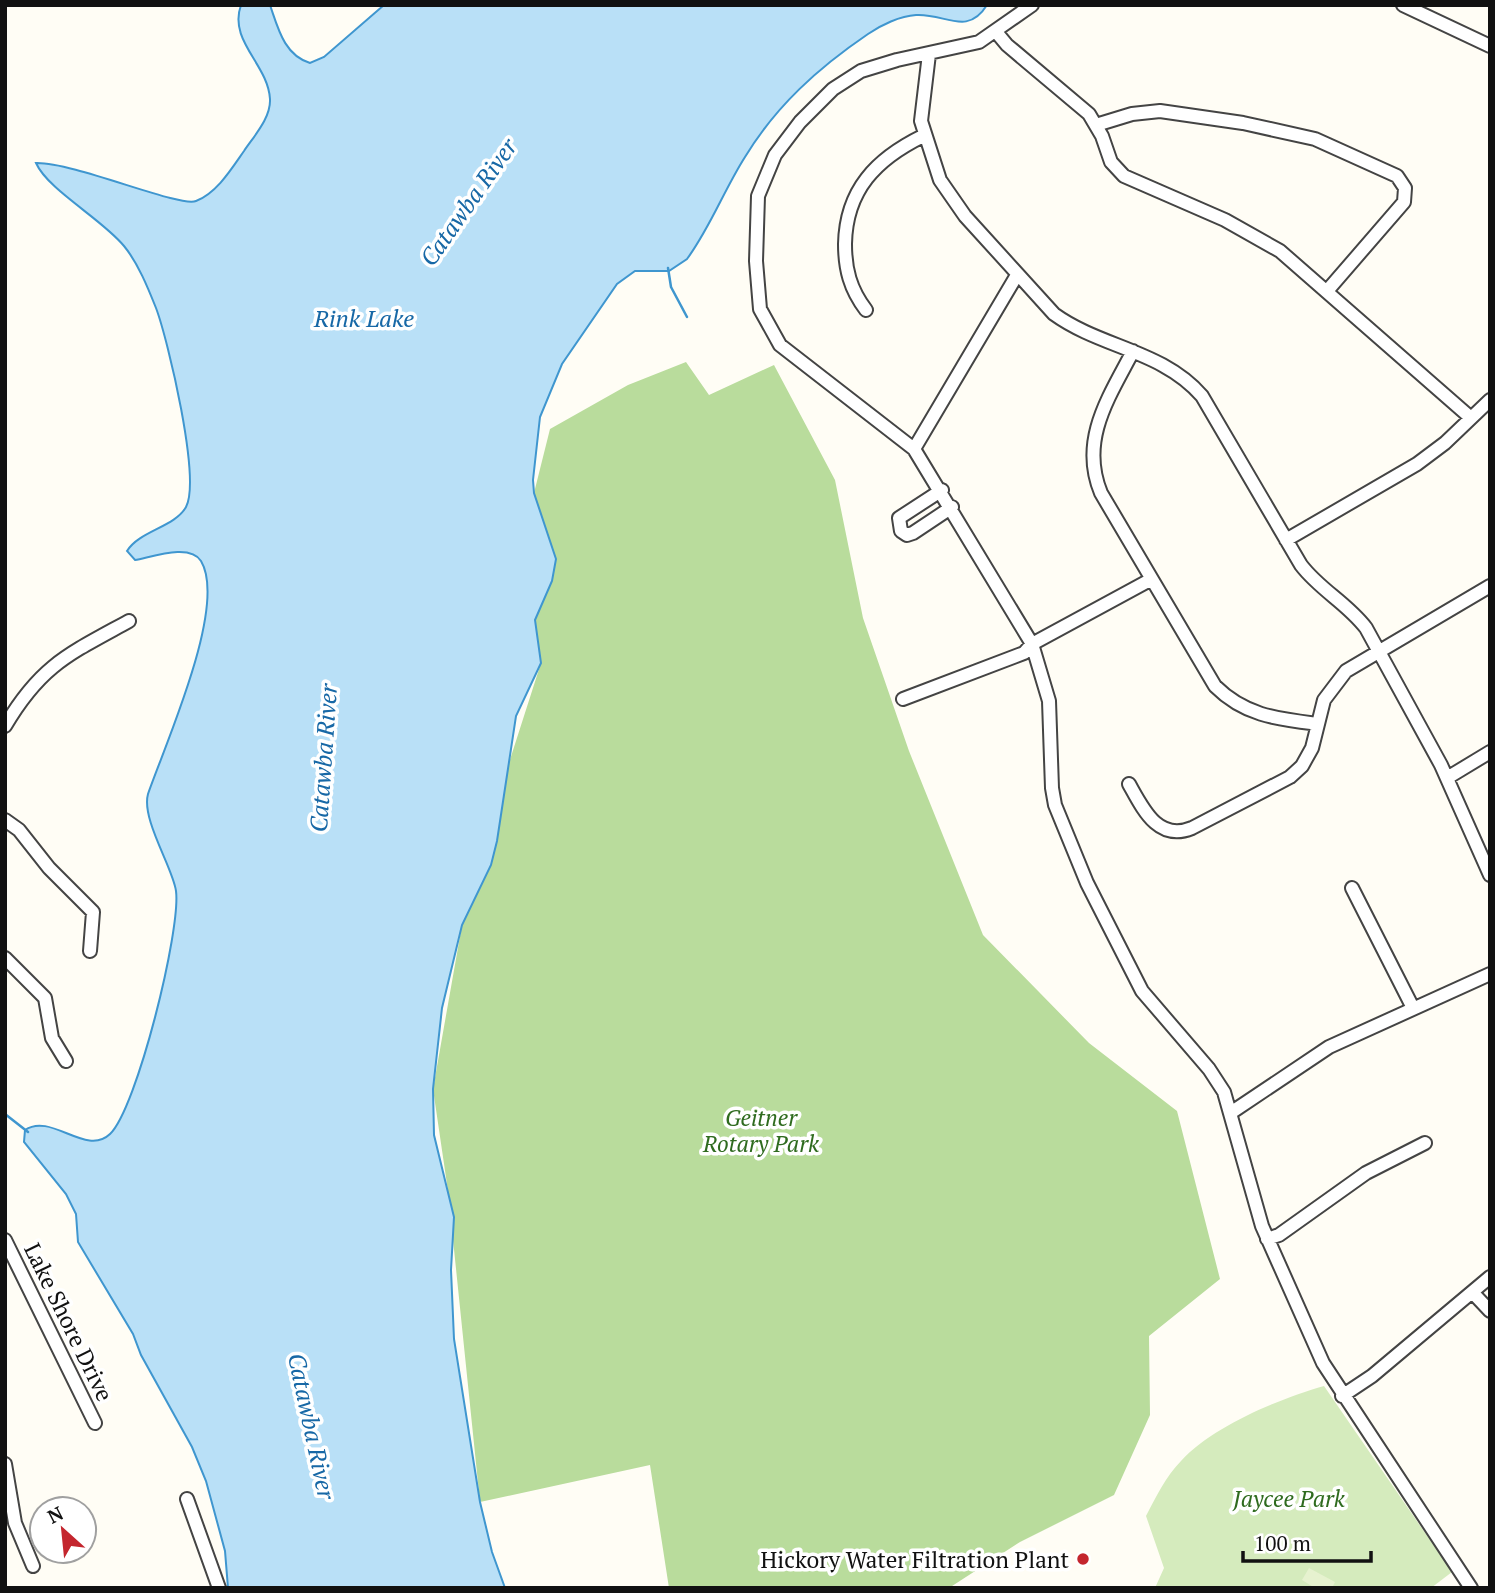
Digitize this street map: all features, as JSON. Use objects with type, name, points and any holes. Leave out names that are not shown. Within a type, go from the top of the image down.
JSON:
[{"type":"street","points":[[1032,5],[996,33],[967,46],[877,64],[833,89],[787,137],[764,177],[758,196],[756,284],[760,309],[771,334],[799,361],[914,449],[942,490],[1032,644],[1049,701],[1052,788],[1060,822],[1111,935],[1142,991],[1209,1069],[1224,1092],[1267,1239],[1323,1363],[1342,1396],[1471,1588]]},
{"type":"street","points":[[1403,5],[1490,46]]},
{"type":"street","points":[[996,33],[1021,58],[1089,114],[1111,162],[1124,176],[1258,236],[1280,251],[1471,418]]},
{"type":"street","points":[[929,54],[920,109],[923,136],[940,180],[953,200],[1046,307],[1064,322],[1168,366],[1202,396],[1310,577],[1358,617],[1447,779],[1490,875]]},
{"type":"street","points":[[1096,125],[1132,114],[1160,111],[1292,132],[1315,139],[1396,176],[1405,188],[1404,202],[1327,290]]},
{"type":"street","points":[[866,310],[853,289],[845,263],[847,212],[857,192],[889,157],[923,136]]},
{"type":"street","points":[[914,449],[1017,275]]},
{"type":"street","points":[[1133,351],[1096,426],[1092,465],[1101,493],[1201,666],[1225,695],[1261,715],[1318,724]]},
{"type":"street","points":[[1286,540],[1417,464],[1490,400]]},
{"type":"street","points":[[942,490],[899,518],[901,531],[907,535],[913,533],[952,507]]},
{"type":"street","points":[[904,699],[1024,653],[1032,644],[1150,580]]},
{"type":"street","points":[[1129,784],[1154,824],[1170,831],[1187,830],[1293,774],[1308,755],[1324,700],[1336,680],[1377,649],[1490,586]]},
{"type":"street","points":[[5,726],[29,688],[45,672],[67,654],[129,621]]},
{"type":"street","points":[[1447,779],[1490,752]]},
{"type":"street","points":[[5,820],[19,830],[49,868],[93,912],[90,951]]},
{"type":"street","points":[[1352,888],[1413,1008]]},
{"type":"street","points":[[5,958],[45,998],[52,1038],[66,1061]]},
{"type":"street","points":[[1232,1112],[1329,1047],[1490,974]]},
{"type":"street","points":[[1267,1239],[1279,1235],[1366,1173],[1425,1143]]},
{"type":"street","name":"Lake Shore Drive","points":[[5,1240],[95,1423]]},
{"type":"street","points":[[1342,1396],[1490,1277]]},
{"type":"street","points":[[1473,1293],[1490,1311]]},
{"type":"street","points":[[5,1464],[15,1522],[33,1566]]},
{"type":"street","points":[[187,1499],[219,1588]]},
{"type":"green space","name":"Geitner Rotary Park","points":[[686,362],[709,395],[774,365],[835,480],[863,618],[909,751],[983,935],[1089,1043],[1177,1111],[1220,1279],[1149,1336],[1150,1415],[1114,1495],[1020,1542],[949,1588],[669,1588],[650,1465],[480,1502],[448,1191],[433,1089],[462,925],[497,841],[507,769],[541,663],[535,620],[556,559],[534,493],[550,429],[628,385]]},
{"type":"green space","name":"Jaycee Park","points":[[1324,1386],[1452,1572],[1431,1588],[1155,1588],[1164,1568],[1146,1516],[1176,1467],[1194,1448],[1228,1425],[1267,1406]]},
{"type":"green space","points":[[1309,1568],[1335,1582],[1332,1588],[1315,1588],[1302,1580]]},
{"type":"water","name":"Rink Lake","points":[[241,5],[270,5],[283,40],[294,54],[310,63],[324,57],[384,5],[987,5],[972,20],[963,22],[916,15],[891,22],[868,34],[815,74],[784,105],[757,138],[687,259],[669,271],[635,271],[617,284],[562,364],[540,417],[534,493],[556,559],[552,581],[535,620],[541,663],[516,716],[491,865],[462,925],[442,1008],[433,1089],[434,1135],[454,1217],[451,1270],[454,1339],[480,1502],[492,1552],[505,1588],[228,1588],[225,1551],[206,1481],[192,1447],[141,1355],[133,1334],[78,1242],[76,1214],[66,1194],[24,1142],[25,1130],[35,1126],[57,1129],[90,1141],[101,1140],[110,1134],[121,1118],[144,1056],[172,942],[176,912],[174,881],[153,830],[147,804],[148,794],[191,677],[206,610],[207,582],[201,561],[196,556],[180,552],[135,560],[127,551],[140,538],[174,520],[186,507],[190,492],[189,469],[175,378],[156,308],[129,253],[103,225],[52,184],[36,163],[75,170],[186,201],[196,201],[211,192],[257,133],[270,106],[268,86],[240,30],[238,18]]},
{"type":"waterway","points":[[668,268],[671,287],[687,317]]},
{"type":"waterway","points":[[5,1114],[28,1132]]},
{"type":"place","name":"Hickory Water Filtration Plant","points":[[1083,1559]]},
{"type":"water label","name":"Catawba River","points":[[468,202]]},
{"type":"water label","name":"Catawba River","points":[[323,758]]},
{"type":"water label","name":"Catawba River","points":[[312,1426]]}]
